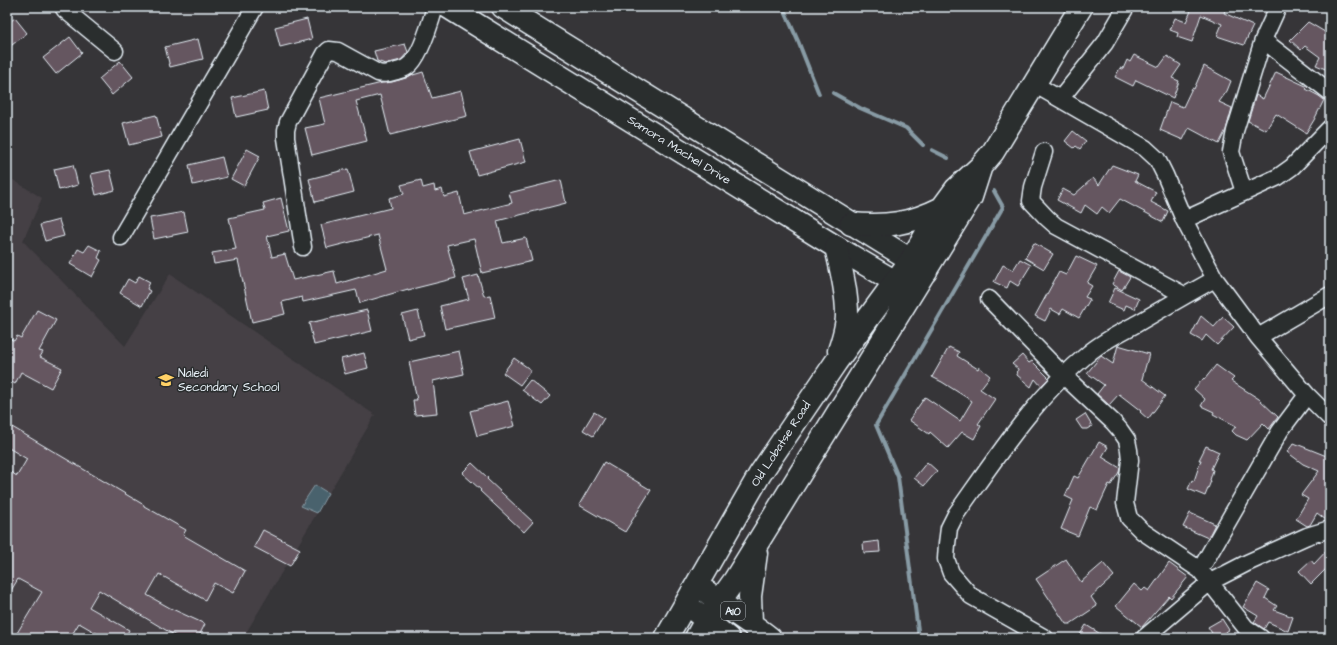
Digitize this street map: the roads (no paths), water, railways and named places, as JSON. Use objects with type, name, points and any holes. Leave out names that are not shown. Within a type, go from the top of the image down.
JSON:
[{"type":"main road","name":"Samora Machel Drive","points":[[448,7],[836,247],[904,286]]},
{"type":"main road","points":[[503,7],[918,265]]},
{"type":"main road","points":[[918,265],[942,208],[956,189],[981,166],[993,152],[1081,7]]},
{"type":"main road","points":[[918,265],[971,196],[981,166]]},
{"type":"main road","points":[[851,224],[889,225],[907,222],[942,208]]},
{"type":"main road","points":[[836,247],[846,298],[847,316],[844,335],[836,362]]},
{"type":"main road","name":"Old Lobatse Road","points":[[701,629],[734,581],[758,542],[904,286],[918,265]]},
{"type":"main road","name":"Old Lobatse Road","points":[[666,638],[760,474],[836,362],[904,286]]},
{"type":"main road","points":[[751,623],[751,589],[758,542]]},
{"type":"main road","name":"A10","points":[[697,584],[719,602],[751,623],[770,638]]},
{"type":"main road","name":"A10","points":[[686,603],[701,629],[728,638]]},
{"type":"street","points":[[63,7],[115,51]]},
{"type":"street","points":[[121,237],[255,7]]},
{"type":"street","points":[[303,247],[286,130],[288,122],[322,60],[329,50],[333,50],[338,51],[378,73],[388,74],[403,69],[409,66],[413,61],[428,32],[435,7]]},
{"type":"street","points":[[1061,98],[1105,43],[1126,7]]},
{"type":"street","points":[[1244,192],[1231,152],[1235,131],[1263,40],[1278,7]]},
{"type":"street","points":[[1263,40],[1330,92]]},
{"type":"street","points":[[1034,84],[1061,98],[1145,148],[1157,159],[1184,220],[1215,279],[1258,337],[1307,394],[1330,418]]},
{"type":"street","points":[[1184,220],[1278,177],[1292,166],[1330,128]]},
{"type":"street","points":[[1044,152],[1031,194],[1031,200],[1039,210],[1056,226],[1184,295]]},
{"type":"street","points":[[1045,638],[971,596],[950,573],[946,559],[949,528],[956,514],[1027,416],[1064,376],[1089,352],[1184,295],[1215,279]]},
{"type":"street","points":[[1258,337],[1330,295]]},
{"type":"street","points":[[989,299],[1064,376],[1113,422],[1127,440],[1130,450],[1130,460],[1125,503],[1129,518],[1142,531],[1200,570],[1246,628],[1260,638]]},
{"type":"street","points":[[1200,570],[1280,431],[1307,394]]},
{"type":"street","points":[[1144,638],[1210,582],[1247,563],[1307,536],[1330,529]]},
{"type":"water","points":[[315,485],[328,493],[317,513],[301,506]]},
{"type":"waterway","points":[[783,7],[819,94]]},
{"type":"waterway","points":[[833,93],[860,108],[906,128],[923,145]]},
{"type":"waterway","points":[[932,150],[948,158]]},
{"type":"waterway","points":[[919,638],[898,477],[876,425],[1003,207],[994,191]]},
{"type":"place","name":"Naledi Secondary School","points":[[166,380]]}]
